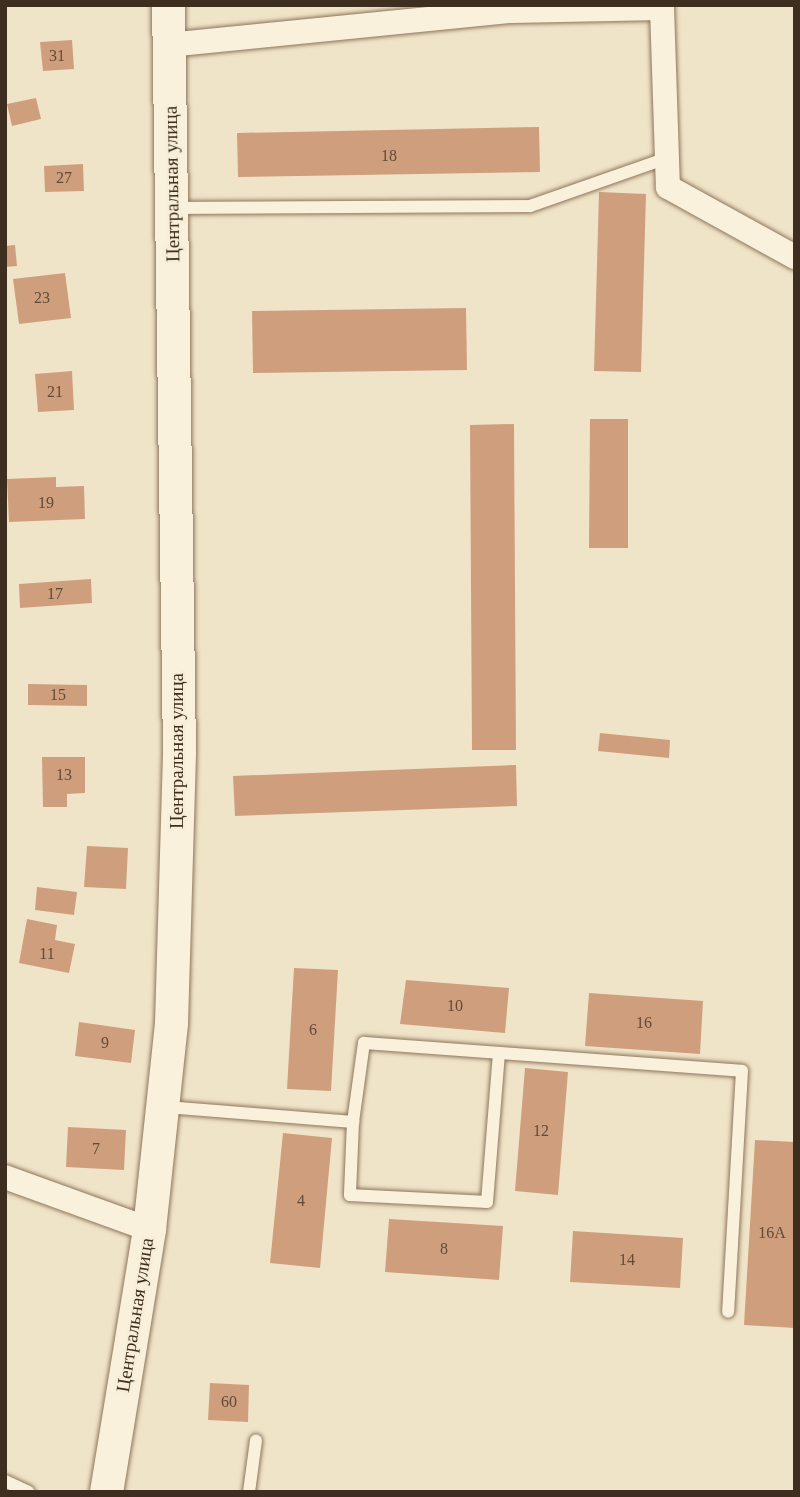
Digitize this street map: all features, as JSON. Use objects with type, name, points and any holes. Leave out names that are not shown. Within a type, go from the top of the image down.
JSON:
[{"type":"street","name":"Центральная улица","points":[[106,1492],[166,1108],[179,751],[168,5]]},
{"type":"street","points":[[168,45],[511,8],[662,8],[668,187],[795,257]]},
{"type":"street","points":[[5,1177],[149,1229]]},
{"type":"lane","points":[[173,208],[530,206],[667,158]]},
{"type":"lane","points":[[499,1053],[487,1202],[350,1195],[353,1122],[364,1043],[499,1053],[742,1071],[728,1312]]},
{"type":"lane","points":[[166,1108],[353,1122]]},
{"type":"lane","points":[[249,1492],[256,1440]]},
{"type":"lane","points":[[5,1480],[29,1492]]},
{"type":"building","points":[[72,40],[74,69],[43,71],[40,42]]},
{"type":"building","points":[[36,98],[41,119],[12,126],[7,104]]},
{"type":"building","points":[[539,127],[540,172],[238,177],[237,133]]},
{"type":"building","points":[[83,164],[84,191],[45,192],[44,166]]},
{"type":"building","points":[[599,192],[646,194],[641,372],[594,371]]},
{"type":"building","points":[[15,245],[17,266],[5,267],[5,246]]},
{"type":"building","points":[[65,273],[71,318],[19,324],[13,279]]},
{"type":"building","points":[[466,308],[467,370],[253,373],[252,311]]},
{"type":"building","points":[[72,371],[74,410],[38,412],[35,374]]},
{"type":"building","points":[[590,419],[628,419],[628,548],[589,548]]},
{"type":"building","points":[[514,424],[516,750],[472,750],[470,425]]},
{"type":"building","points":[[56,477],[56,487],[84,486],[85,519],[9,522],[7,479]]},
{"type":"building","points":[[91,579],[92,603],[20,608],[19,584]]},
{"type":"building","points":[[28,684],[87,685],[87,706],[28,705]]},
{"type":"building","points":[[600,733],[670,740],[669,758],[598,751]]},
{"type":"building","points":[[42,757],[85,757],[85,793],[67,794],[67,807],[43,807]]},
{"type":"building","points":[[516,765],[517,806],[235,816],[233,776]]},
{"type":"building","points":[[87,846],[128,848],[126,889],[84,887]]},
{"type":"building","points":[[37,887],[77,892],[74,915],[35,910]]},
{"type":"building","points":[[27,919],[57,925],[55,940],[75,944],[69,973],[19,963]]},
{"type":"building","points":[[294,968],[338,970],[331,1091],[287,1089]]},
{"type":"building","points":[[406,980],[509,988],[505,1033],[400,1024]]},
{"type":"building","points":[[589,993],[703,1001],[700,1054],[585,1046]]},
{"type":"building","points":[[79,1022],[135,1030],[131,1063],[75,1056]]},
{"type":"building","points":[[525,1068],[568,1072],[558,1195],[515,1191]]},
{"type":"building","points":[[68,1127],[126,1130],[124,1170],[66,1167]]},
{"type":"building","points":[[283,1133],[332,1138],[320,1268],[270,1263]]},
{"type":"building","points":[[755,1140],[795,1142],[795,1328],[744,1325]]},
{"type":"building","points":[[389,1219],[503,1226],[499,1280],[385,1272]]},
{"type":"building","points":[[573,1231],[683,1238],[680,1288],[570,1282]]},
{"type":"building","points":[[210,1383],[249,1385],[248,1422],[208,1420]]}]
